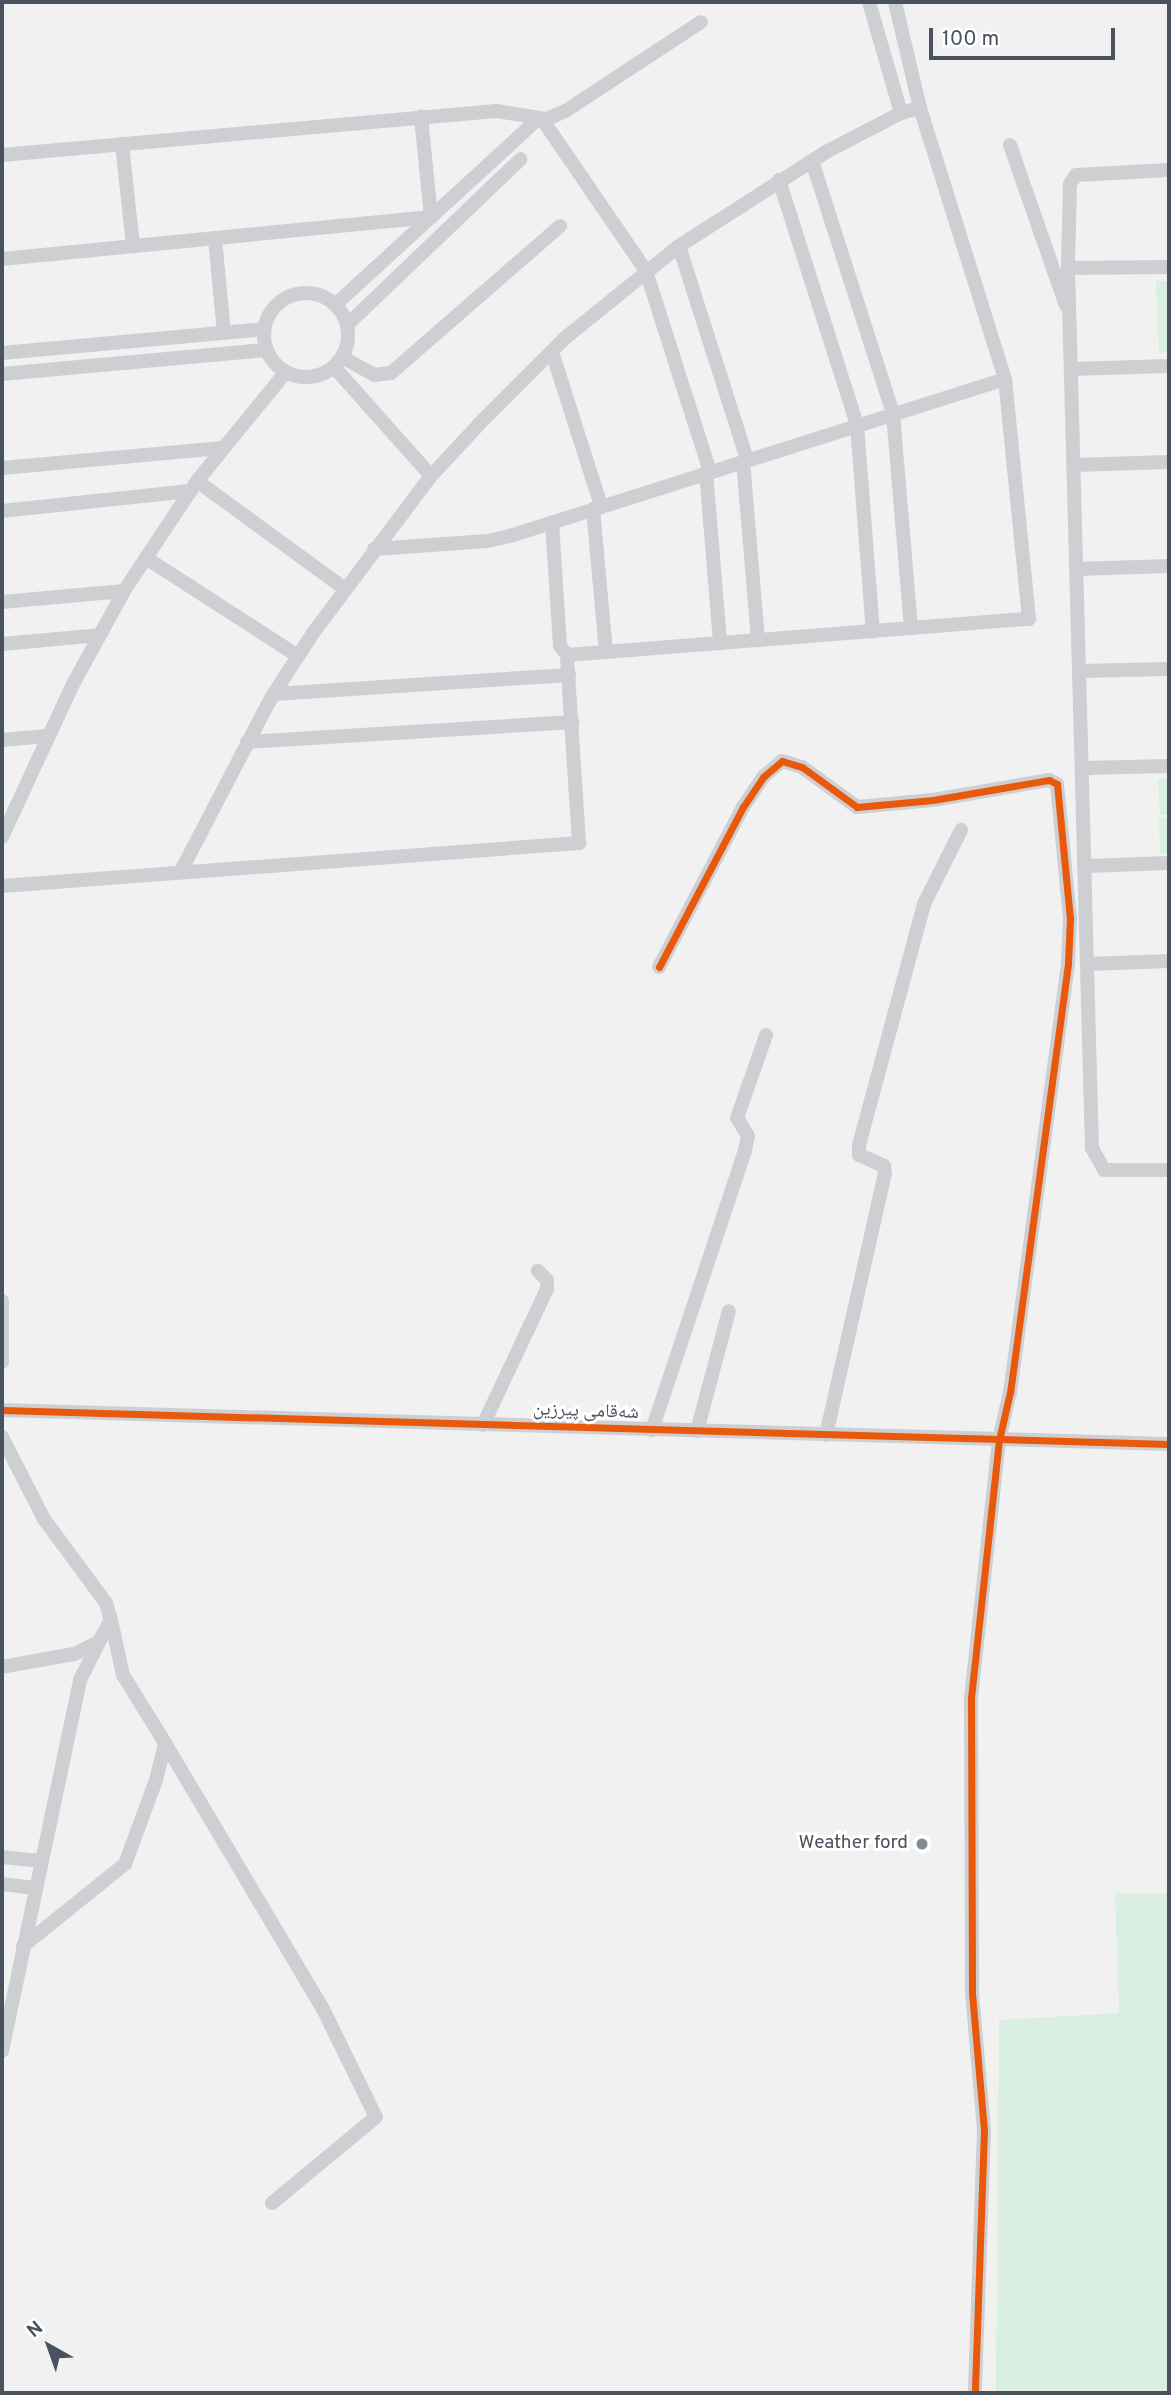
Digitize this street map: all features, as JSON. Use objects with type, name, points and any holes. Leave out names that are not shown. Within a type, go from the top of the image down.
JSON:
[{"type":"street","points":[[869,2],[901,113]]},
{"type":"street","points":[[567,655],[1028,619],[1005,379],[920,108],[895,2]]},
{"type":"street","points":[[335,305],[540,119],[567,110],[701,22]]},
{"type":"street","points":[[181,871],[247,742],[298,656],[344,588],[431,476],[552,352],[679,246],[812,161],[901,113],[920,108]]},
{"type":"street","points":[[2,155],[496,111],[540,119],[646,271],[708,472],[720,643]]},
{"type":"street","points":[[421,117],[430,217]]},
{"type":"street","points":[[122,144],[133,246]]},
{"type":"street","points":[[1010,145],[1070,323]]},
{"type":"street","points":[[338,362],[347,324],[521,159]]},
{"type":"street","points":[[812,161],[892,414],[911,628]]},
{"type":"street","points":[[1169,170],[1085,173],[1072,179],[1068,268],[1093,1157],[1104,1170],[1114,1172],[1169,1170]]},
{"type":"street","points":[[779,180],[857,425],[873,631]]},
{"type":"street","points":[[2,259],[430,217]]},
{"type":"street","points":[[347,324],[335,305],[315,294],[296,294],[273,308],[264,328],[267,351],[286,372],[310,377],[338,362],[374,375],[391,373],[560,226]]},
{"type":"street","points":[[215,239],[224,332]]},
{"type":"street","points":[[679,246],[745,460],[758,640]]},
{"type":"street","points":[[1068,268],[1169,267]]},
{"type":"street","points":[[2,353],[264,328]]},
{"type":"street","points":[[2,374],[267,351]]},
{"type":"street","points":[[552,352],[597,507],[606,651]]},
{"type":"street","points":[[338,362],[431,476]]},
{"type":"street","points":[[1071,369],[1169,366]]},
{"type":"street","points":[[2,837],[47,736],[124,592],[193,486],[286,372]]},
{"type":"street","points":[[374,549],[488,541],[1005,379]]},
{"type":"street","points":[[2,468],[223,448]]},
{"type":"street","points":[[1074,465],[1169,462]]},
{"type":"street","points":[[2,511],[193,486],[344,588]]},
{"type":"street","points":[[2,886],[579,843],[569,675],[567,655],[560,646],[552,522]]},
{"type":"street","points":[[146,558],[298,656]]},
{"type":"street","points":[[1077,569],[1169,566]]},
{"type":"street","points":[[2,602],[124,592]]},
{"type":"street","points":[[2,644],[100,635]]},
{"type":"street","points":[[1080,671],[1169,669]]},
{"type":"street","points":[[274,694],[569,675]]},
{"type":"street","points":[[247,742],[572,722]]},
{"type":"street","points":[[2,740],[47,736]]},
{"type":"street","points":[[659,967],[743,807],[763,777],[782,761],[802,766],[858,807],[933,800],[1049,780],[1057,784],[1070,918],[1069,955],[1012,1382],[999,1440],[971,1698],[972,1993],[984,2130],[975,2393]]},
{"type":"street","points":[[1083,768],[1169,766]]},
{"type":"street","points":[[826,1435],[885,1174],[884,1166],[859,1155],[859,1145],[923,904],[961,830]]},
{"type":"street","points":[[1086,866],[1169,863]]},
{"type":"street","points":[[1089,964],[1169,961]]},
{"type":"street","points":[[652,1430],[745,1151],[748,1136],[737,1118],[766,1035]]},
{"type":"street","points":[[483,1425],[547,1289],[547,1280],[538,1271]]},
{"type":"street","points":[[2,1301],[2,1362]]},
{"type":"street","points":[[697,1431],[729,1311]]},
{"type":"street","name":"شەقامی پیرزین","points":[[2,1410],[1169,1444]]},
{"type":"street","points":[[2,1437],[44,1519],[106,1603],[123,1675],[323,2009],[376,2117],[272,2203]]},
{"type":"street","points":[[2,2051],[39,1861],[80,1680],[111,1620]]},
{"type":"street","points":[[2,1667],[74,1654],[99,1642]]},
{"type":"street","points":[[23,1946],[131,1857],[166,1744]]},
{"type":"street","points":[[2,1857],[39,1861]]},
{"type":"street","points":[[2,1884],[34,1888]]},
{"type":"green space","points":[[1156,281],[1169,281],[1169,352],[1159,353]]},
{"type":"green space","points":[[1158,779],[1169,779],[1169,815],[1160,815]]},
{"type":"green space","points":[[1159,818],[1169,818],[1169,853],[1160,853]]},
{"type":"green space","points":[[1115,1893],[1169,1894],[1169,2393],[996,2393],[999,2020],[1119,2013]]},
{"type":"cycle path","points":[[659,967],[743,807],[763,777],[782,761],[802,767],[857,807],[933,800],[1049,780],[1057,784],[1070,918],[1068,964],[1010,1392],[999,1440],[971,1698],[972,1993],[984,2130],[975,2393]]},
{"type":"cycle path","points":[[2,1410],[1169,1444]]},
{"type":"place","name":"Weather ford","points":[[922,1844]]}]
